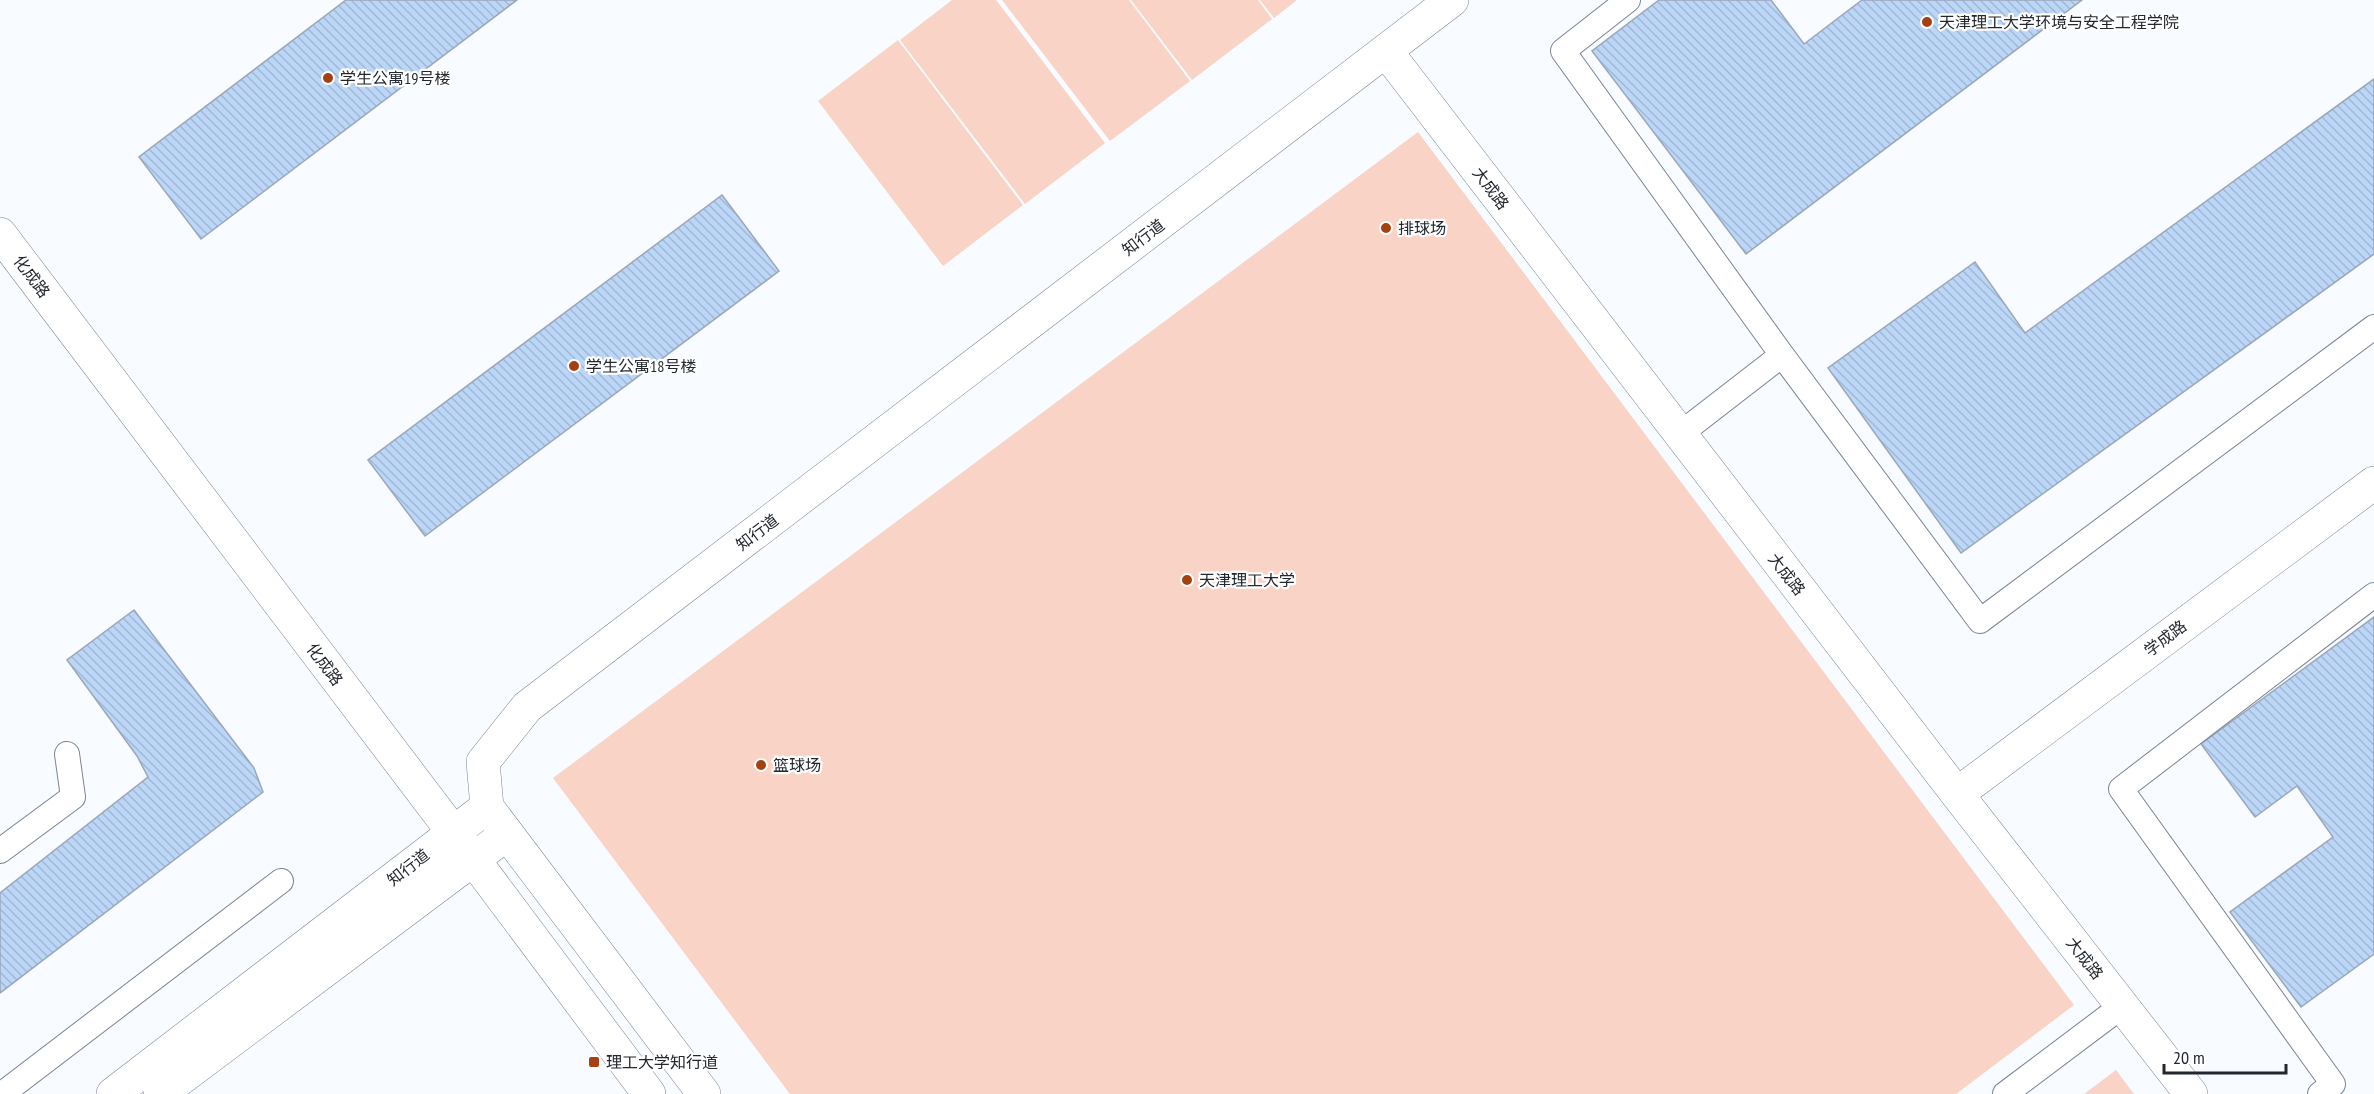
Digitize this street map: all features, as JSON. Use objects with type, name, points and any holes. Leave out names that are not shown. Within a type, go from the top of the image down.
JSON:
[{"type":"street","name":"知行道","points":[[487,807],[483,762],[527,707],[1452,0]]},
{"type":"street","name":"大成路","points":[[1386,51],[1957,794],[2191,1094]]},
{"type":"street","name":"化成路","points":[[0,234],[477,843],[510,909],[650,1094]]},
{"type":"street","name":"学成路","points":[[1957,794],[2374,483]]},
{"type":"street","name":"化成路","points":[[477,843],[487,807]]},
{"type":"street","name":"知行道","points":[[113,1094],[421,856],[477,843]]},
{"type":"street","name":"知行道","points":[[160,1094],[429,892],[477,843]]},
{"type":"street","name":"化成路","points":[[477,843],[535,870],[705,1094]]},
{"type":"street","points":[[429,892],[454,887],[476,890],[486,893],[510,909]]},
{"type":"lane","points":[[1628,0],[1563,51],[1782,355],[1980,621],[2374,327]]},
{"type":"lane","points":[[1680,434],[1782,355]]},
{"type":"lane","points":[[2331,1090],[2121,789],[2374,595]]},
{"type":"lane","points":[[0,851],[73,797],[67,754]]},
{"type":"lane","points":[[2,1094],[281,881]]},
{"type":"lane","points":[[2004,1094],[2122,1006]]},
{"type":"shaded area","points":[[952,0],[996,0],[1105,143],[1025,204],[900,40]]},
{"type":"shaded area","points":[[1002,0],[1129,0],[1190,81],[1110,141]]},
{"type":"shaded area","points":[[1131,0],[1258,0],[1272,19],[1192,80]]},
{"type":"shaded area","points":[[1260,0],[1297,0],[1274,18]]},
{"type":"shaded area","points":[[898,40],[1023,205],[943,266],[818,101]]},
{"type":"shaded area","points":[[1418,132],[2074,1005],[1956,1094],[790,1094],[553,778]]},
{"type":"shaded area","points":[[2116,1070],[2134,1094],[2084,1094]]},
{"type":"building","name":"学生公寓19号楼","points":[[346,0],[517,0],[201,239],[139,157]]},
{"type":"building","points":[[1659,0],[1771,0],[1804,44],[1862,0],[2082,0],[1746,254],[1592,51]]},
{"type":"building","points":[[2374,79],[2374,254],[1961,553],[1828,368],[1975,262],[2025,333]]},
{"type":"building","name":"学生公寓18号楼","points":[[722,195],[779,271],[425,536],[368,460]]},
{"type":"building","points":[[134,610],[254,768],[263,792],[0,993],[0,893],[148,777],[137,756],[67,660]]},
{"type":"building","points":[[2374,617],[2374,954],[2301,1007],[2230,912],[2333,837],[2297,786],[2255,817],[2201,744]]},
{"type":"place","name":"天津理工大学环境与安全工程学院","points":[[1927,22]]},
{"type":"place","name":"学生公寓19号楼","points":[[328,78]]},
{"type":"place","name":"排球场","points":[[1386,228]]},
{"type":"place","name":"学生公寓18号楼","points":[[574,366]]},
{"type":"place","name":"天津理工大学","points":[[1187,580]]},
{"type":"place","name":"篮球场","points":[[761,765]]},
{"type":"place","name":"理工大学知行道","points":[[594,1062]]}]
